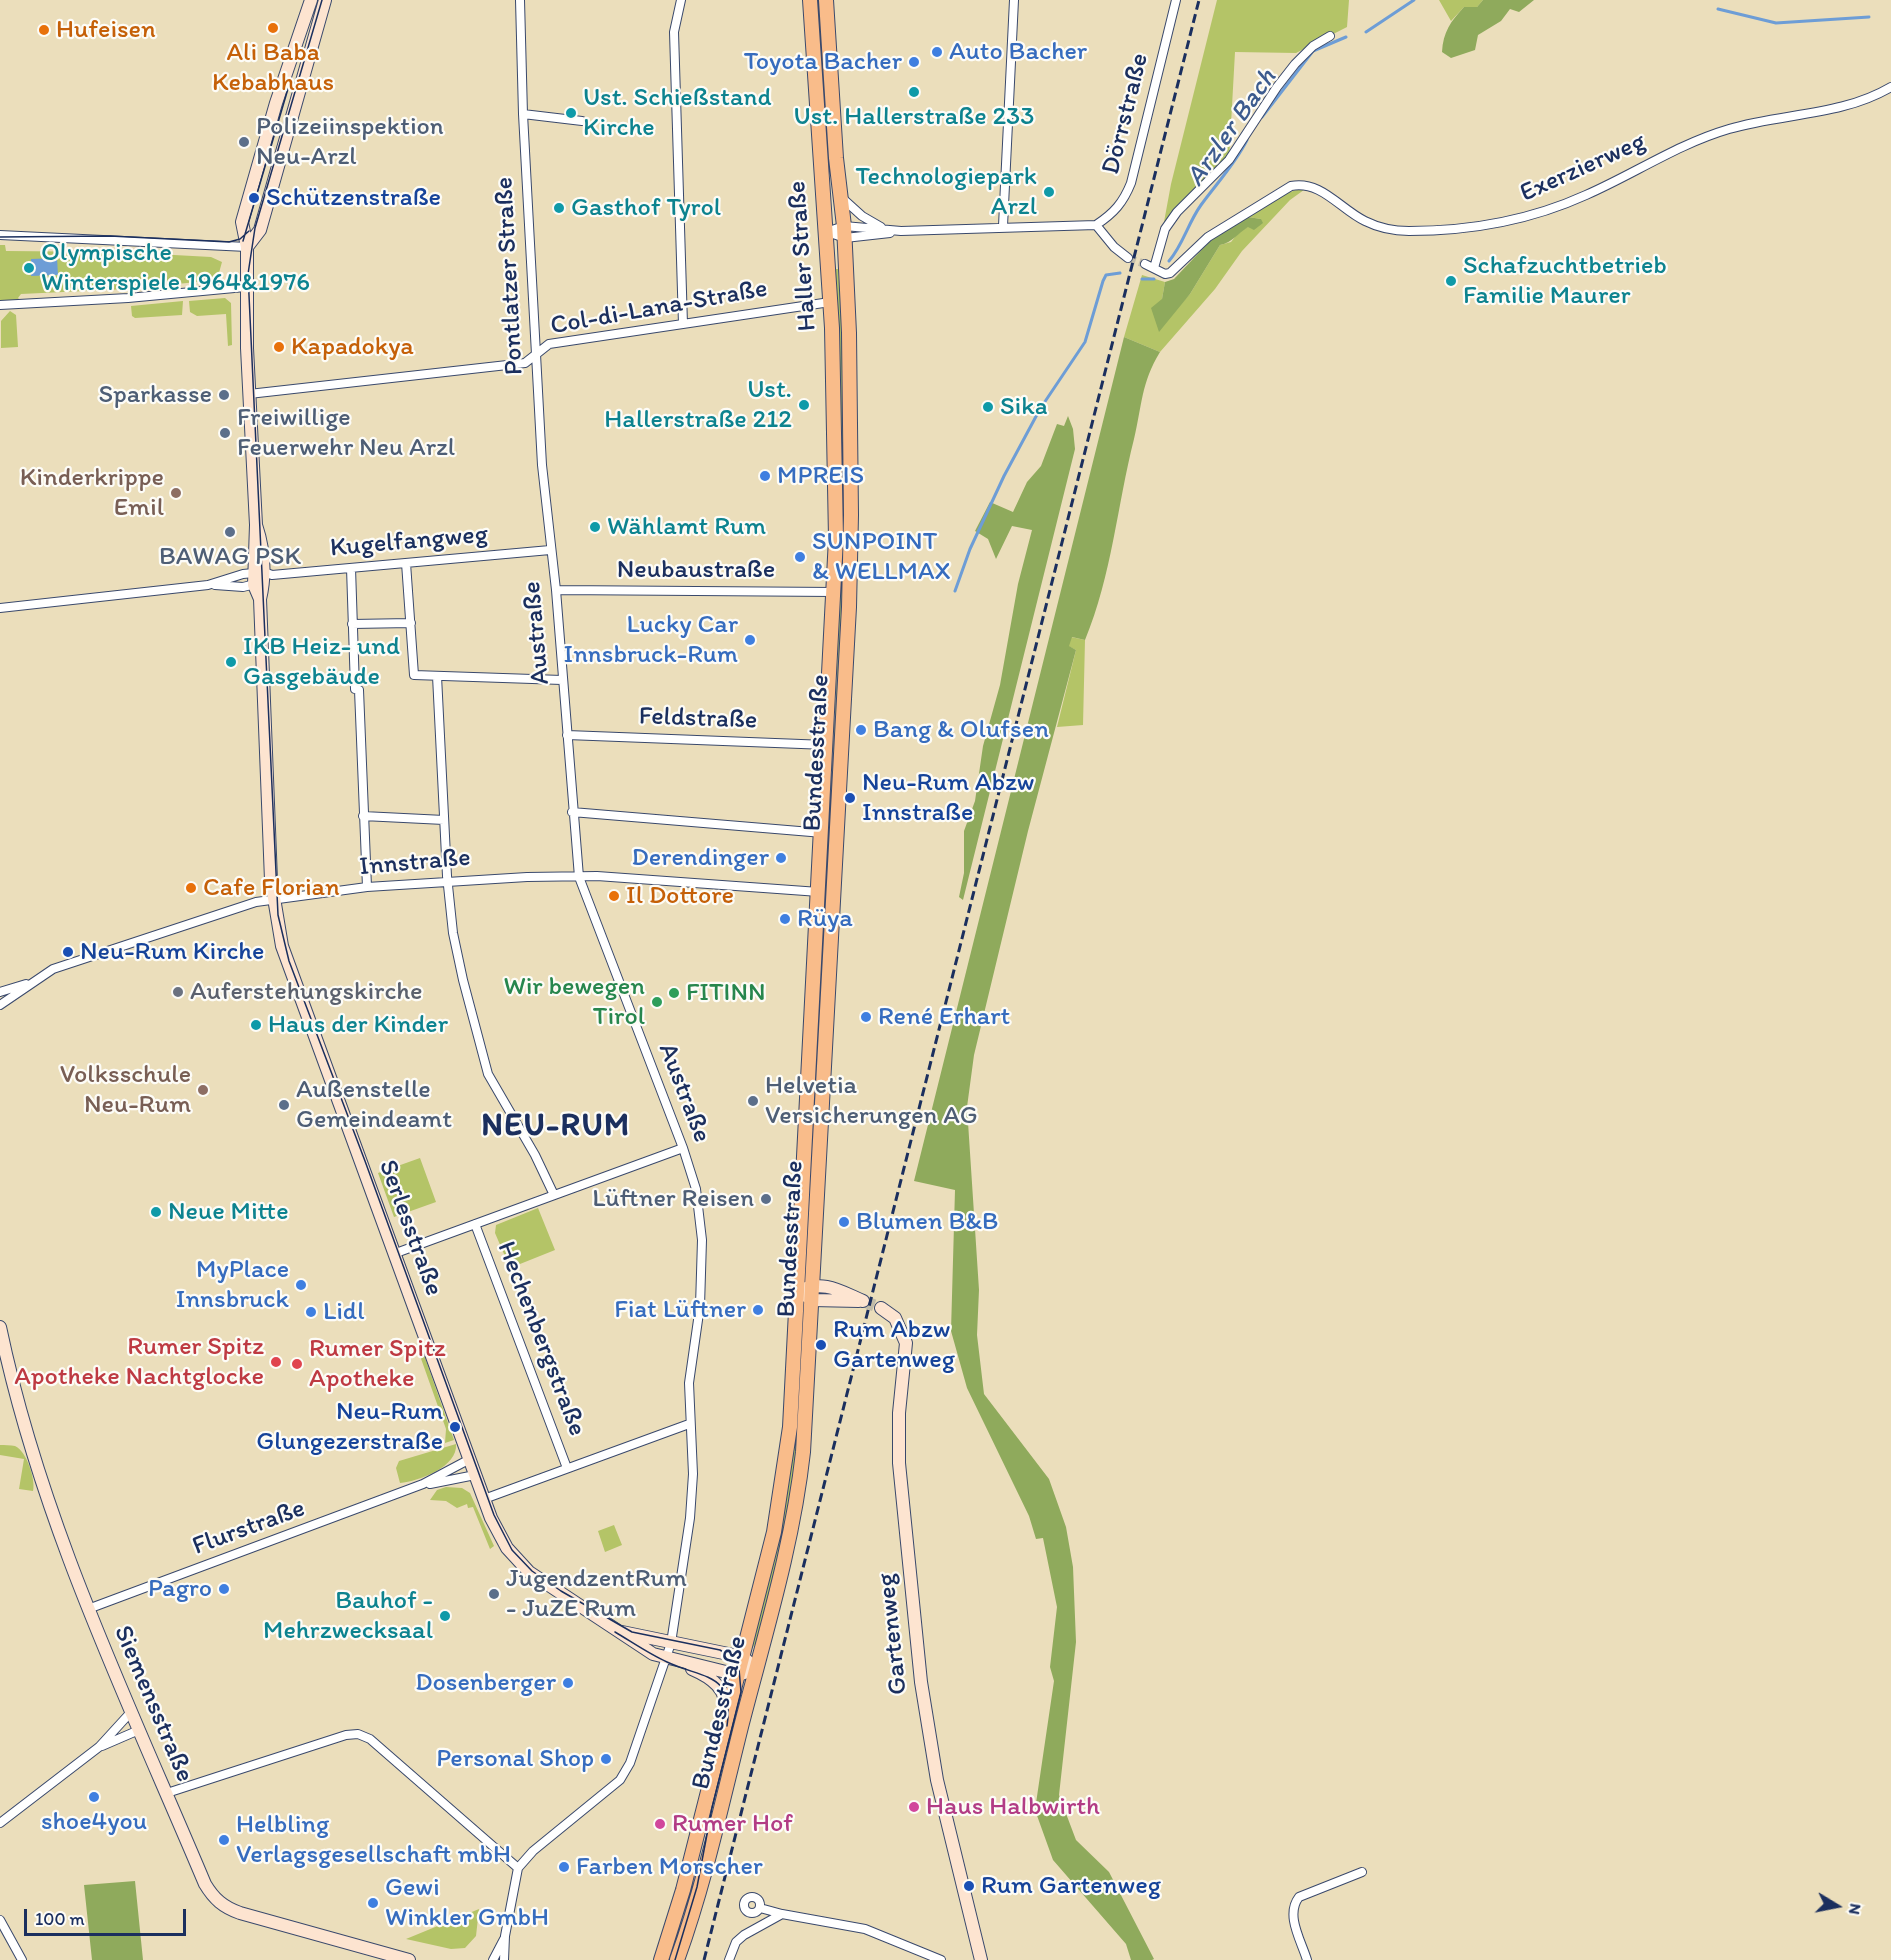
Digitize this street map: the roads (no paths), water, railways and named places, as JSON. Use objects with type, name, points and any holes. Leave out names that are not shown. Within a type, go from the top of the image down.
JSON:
[{"type":"main road","name":"Haller Straße","points":[[810,0],[836,415],[836,509]]},
{"type":"main road","name":"Haller Straße","points":[[826,0],[844,232],[851,504]]},
{"type":"main road","name":"Bundesstraße","points":[[678,1960],[700,1888],[756,1669],[788,1542],[799,1481],[813,1284],[849,607],[851,504]]},
{"type":"main road","name":"Bundesstraße","points":[[661,1960],[683,1890],[743,1657],[774,1532],[784,1478],[790,1427],[827,745],[835,592],[836,509]]},
{"type":"street","points":[[262,578],[256,525],[249,394],[245,287],[247,247],[242,222],[276,103],[311,0]]},
{"type":"street","points":[[247,247],[260,230],[325,0]]},
{"type":"street","name":"Pontlatzer Straße","points":[[520,0],[523,114],[535,355],[550,550]]},
{"type":"street","points":[[681,0],[674,32],[683,324]]},
{"type":"street","points":[[1003,226],[1014,0]]},
{"type":"street","name":"Dörrstraße","points":[[1096,225],[1114,213],[1125,200],[1176,0]]},
{"type":"street","points":[[1154,268],[1165,229],[1177,212],[1229,160],[1277,87],[1295,64],[1313,46],[1330,36]]},
{"type":"street","name":"Exerzierweg","points":[[1144,264],[1166,274],[1170,273],[1208,237],[1291,186],[1302,183],[1314,186],[1363,220],[1387,229],[1411,231],[1500,223],[1533,215],[1586,195],[1655,159],[1730,128],[1846,106],[1891,87]]},
{"type":"street","points":[[523,114],[582,121]]},
{"type":"street","points":[[840,197],[862,216],[887,230]]},
{"type":"street","points":[[826,232],[1096,225],[1114,247],[1128,258]]},
{"type":"street","points":[[844,232],[901,231]]},
{"type":"street","points":[[0,235],[247,247]]},
{"type":"street","points":[[0,305],[128,298],[245,287]]},
{"type":"street","name":"Col-di-Lana-Straße","points":[[249,394],[525,363],[549,344],[830,302]]},
{"type":"street","name":"Kugelfangweg","points":[[0,608],[351,568],[550,550]]},
{"type":"street","name":"Austraße","points":[[518,1868],[533,1851],[620,1780],[630,1763],[671,1643],[693,1488],[689,1383],[702,1279],[702,1240],[696,1190],[683,1148],[579,877],[550,550]]},
{"type":"street","points":[[406,563],[414,675],[562,681]]},
{"type":"street","points":[[351,568],[355,689],[359,690],[367,887]]},
{"type":"street","name":"Serlesstraße","points":[[262,578],[260,599],[273,898],[286,962],[499,1535],[522,1565],[538,1580],[653,1654],[738,1675]]},
{"type":"street","name":"Neubaustraße","points":[[555,590],[835,592]]},
{"type":"street","points":[[352,624],[411,624]]},
{"type":"street","points":[[437,676],[447,881],[453,933],[488,1074],[535,1155],[554,1195]]},
{"type":"street","name":"Feldstraße","points":[[567,735],[827,745]]},
{"type":"street","points":[[572,812],[822,833]]},
{"type":"street","points":[[363,816],[444,820]]},
{"type":"street","name":"Innstraße","points":[[0,1005],[29,983],[53,969],[273,898],[367,887],[447,881],[579,877],[819,892]]},
{"type":"street","name":"Innstraße","points":[[0,992],[29,983]]},
{"type":"street","points":[[396,1253],[683,1148]]},
{"type":"street","name":"Hechenbergstraße","points":[[475,1224],[567,1468]]},
{"type":"street","points":[[813,1284],[830,1287],[863,1301],[812,1300],[797,1291],[813,1284]]},
{"type":"street","name":"Gartenweg","points":[[881,1308],[895,1318],[906,1343],[899,1413],[899,1473],[921,1682],[937,1780],[981,1960]]},
{"type":"street","name":"Siemensstraße","points":[[0,1328],[27,1440],[60,1538],[131,1712],[205,1884],[214,1898],[224,1906],[409,1960]]},
{"type":"street","points":[[484,1499],[689,1424]]},
{"type":"street","name":"Flurstraße","points":[[88,1609],[423,1484],[470,1459]]},
{"type":"street","name":"Flurstraße","points":[[423,1484],[476,1475]]},
{"type":"street","name":"Serlesstraße","points":[[622,1632],[743,1657]]},
{"type":"street","points":[[738,1675],[756,1669],[743,1657]]},
{"type":"street","name":"Serlesstraße","points":[[666,1658],[705,1675],[717,1684],[725,1696],[726,1718]]},
{"type":"street","points":[[0,1823],[99,1747],[131,1712]]},
{"type":"street","points":[[99,1747],[139,1730]]},
{"type":"street","points":[[167,1794],[346,1735],[358,1734],[370,1739],[518,1868],[505,1936],[504,1960]]},
{"type":"street","points":[[1307,1960],[1292,1915],[1293,1905],[1299,1897],[1362,1872]]},
{"type":"street","points":[[760,1908],[865,1929],[941,1960]]},
{"type":"street","points":[[729,1960],[736,1942],[744,1935],[782,1914]]},
{"type":"street","points":[[0,1920],[22,1960]]},
{"type":"street","points":[[493,1960],[505,1936]]},
{"type":"water","points":[[57,258],[58,275],[31,276],[31,259]]},
{"type":"waterway","name":"Arzler Bach","points":[[1366,32],[1414,0]]},
{"type":"waterway","points":[[1718,9],[1776,23],[1869,17]]},
{"type":"waterway","name":"Arzler Bach","points":[[1262,117],[1313,51],[1346,37]]},
{"type":"waterway","name":"Arzler Bach","points":[[1169,261],[1196,212],[1247,140]]},
{"type":"waterway","name":"Arzler Bach","points":[[955,591],[970,549],[1004,476],[1040,409],[1085,342],[1106,275],[1120,273]]},
{"type":"waterway","name":"Arzler Bach","points":[[1142,279],[1154,279]]},
{"type":"tunnel","points":[[1128,258],[1145,264]]},
{"type":"tunnel","points":[[863,1301],[881,1308]]},
{"type":"tram line","points":[[322,0],[255,228],[248,274],[278,915],[289,961],[365,1161],[494,1515],[512,1550],[532,1571],[561,1591],[632,1632],[720,1650],[731,1657],[739,1669],[741,1692],[712,1808],[697,1887],[675,1960]]},
{"type":"tram line","points":[[243,241],[290,82]]},
{"type":"tram line","points":[[0,237],[110,236],[229,242],[240,239],[249,231]]},
{"type":"tram line","points":[[615,1632],[660,1659],[714,1680],[726,1696],[727,1726]]},
{"type":"railway","points":[[704,1960],[1199,0]]},
{"type":"place","name":"Ali Baba Kebabhaus","points":[[273,28]]},
{"type":"place","name":"Hufeisen","points":[[44,30]]},
{"type":"place","name":"Auto Bacher","points":[[937,52]]},
{"type":"place","name":"Toyota Bacher","points":[[914,62]]},
{"type":"place","name":"Ust. Hallerstraße 233","points":[[914,92]]},
{"type":"place","name":"Ust. Schießstand Kirche","points":[[571,113]]},
{"type":"place","name":"Polizeiinspektion Neu-Arzl","points":[[244,142]]},
{"type":"place","name":"Technologiepark Arzl","points":[[1049,192]]},
{"type":"place","name":"Schützenstraße","points":[[254,198]]},
{"type":"place","name":"Gasthof Tyrol","points":[[559,208]]},
{"type":"place","name":"Olympische Winterspiele 1964&1976","points":[[29,268]]},
{"type":"place","name":"Schafzuchtbetrieb Familie Maurer","points":[[1451,281]]},
{"type":"place","name":"Kapadokya","points":[[279,347]]},
{"type":"place","name":"Sparkasse","points":[[224,395]]},
{"type":"place","name":"Ust. Hallerstraße 212","points":[[804,405]]},
{"type":"place","name":"Sika","points":[[988,407]]},
{"type":"place","name":"Freiwillige Feuerwehr Neu Arzl","points":[[225,433]]},
{"type":"place","name":"MPREIS","points":[[765,476]]},
{"type":"place","name":"Kinderkrippe Emil","points":[[176,493]]},
{"type":"place","name":"Wählamt Rum","points":[[595,527]]},
{"type":"place","name":"BAWAG PSK","points":[[230,532]]},
{"type":"place","name":"SUNPOINT & WELLMAX","points":[[800,557]]},
{"type":"place","name":"Lucky Car Innsbruck-Rum","points":[[750,640]]},
{"type":"place","name":"IKB Heiz- und Gasgebäude","points":[[231,662]]},
{"type":"place","name":"Bang & Olufsen","points":[[861,730]]},
{"type":"place","name":"Neu-Rum Abzw Innstraße","points":[[850,798]]},
{"type":"place","name":"Derendinger","points":[[781,858]]},
{"type":"place","name":"Cafe Florian","points":[[191,888]]},
{"type":"place","name":"Il Dottore","points":[[614,896]]},
{"type":"place","name":"Rüya","points":[[785,919]]},
{"type":"place","name":"Neu-Rum Kirche","points":[[68,952]]},
{"type":"place","name":"Auferstehungskirche","points":[[178,992]]},
{"type":"place","name":"FITINN","points":[[674,993]]},
{"type":"place","name":"Wir bewegen Tirol","points":[[657,1002]]},
{"type":"place","name":"René Erhart","points":[[866,1017]]},
{"type":"place","name":"Haus der Kinder","points":[[256,1025]]},
{"type":"place","name":"Volksschule Neu-Rum","points":[[203,1090]]},
{"type":"place","name":"Helvetia Versicherungen AG","points":[[753,1101]]},
{"type":"place","name":"Außenstelle Gemeindeamt","points":[[284,1105]]},
{"type":"place","name":"Lüftner Reisen","points":[[766,1199]]},
{"type":"place","name":"Neue Mitte","points":[[156,1212]]},
{"type":"place","name":"Blumen B&B","points":[[844,1222]]},
{"type":"place","name":"MyPlace Innsbruck","points":[[301,1285]]},
{"type":"place","name":"Fiat Lüftner","points":[[758,1310]]},
{"type":"place","name":"Lidl","points":[[311,1312]]},
{"type":"place","name":"Rum Abzw Gartenweg","points":[[821,1345]]},
{"type":"place","name":"Rumer Spitz Apotheke Nachtglocke","points":[[276,1362]]},
{"type":"place","name":"Rumer Spitz Apotheke","points":[[297,1364]]},
{"type":"place","name":"Neu-Rum Glungezerstraße","points":[[455,1427]]},
{"type":"place","name":"Pagro","points":[[224,1589]]},
{"type":"place","name":"JugendzentRum - JuZE Rum","points":[[494,1594]]},
{"type":"place","name":"Bauhof - Mehrzwecksaal","points":[[445,1616]]},
{"type":"place","name":"Dosenberger","points":[[568,1683]]},
{"type":"place","name":"Personal Shop","points":[[606,1759]]},
{"type":"place","name":"shoe4you","points":[[94,1797]]},
{"type":"place","name":"Haus Halbwirth","points":[[914,1807]]},
{"type":"place","name":"Rumer Hof","points":[[660,1824]]},
{"type":"place","name":"Helbling Verlagsgesellschaft mbH","points":[[224,1840]]},
{"type":"place","name":"Farben Morscher","points":[[564,1867]]},
{"type":"place","name":"Rum Gartenweg","points":[[969,1886]]},
{"type":"place","name":"Gewi Winkler GmbH","points":[[373,1903]]},
{"type":"district","name":"NEU-RUM","points":[[556,1127]]}]
